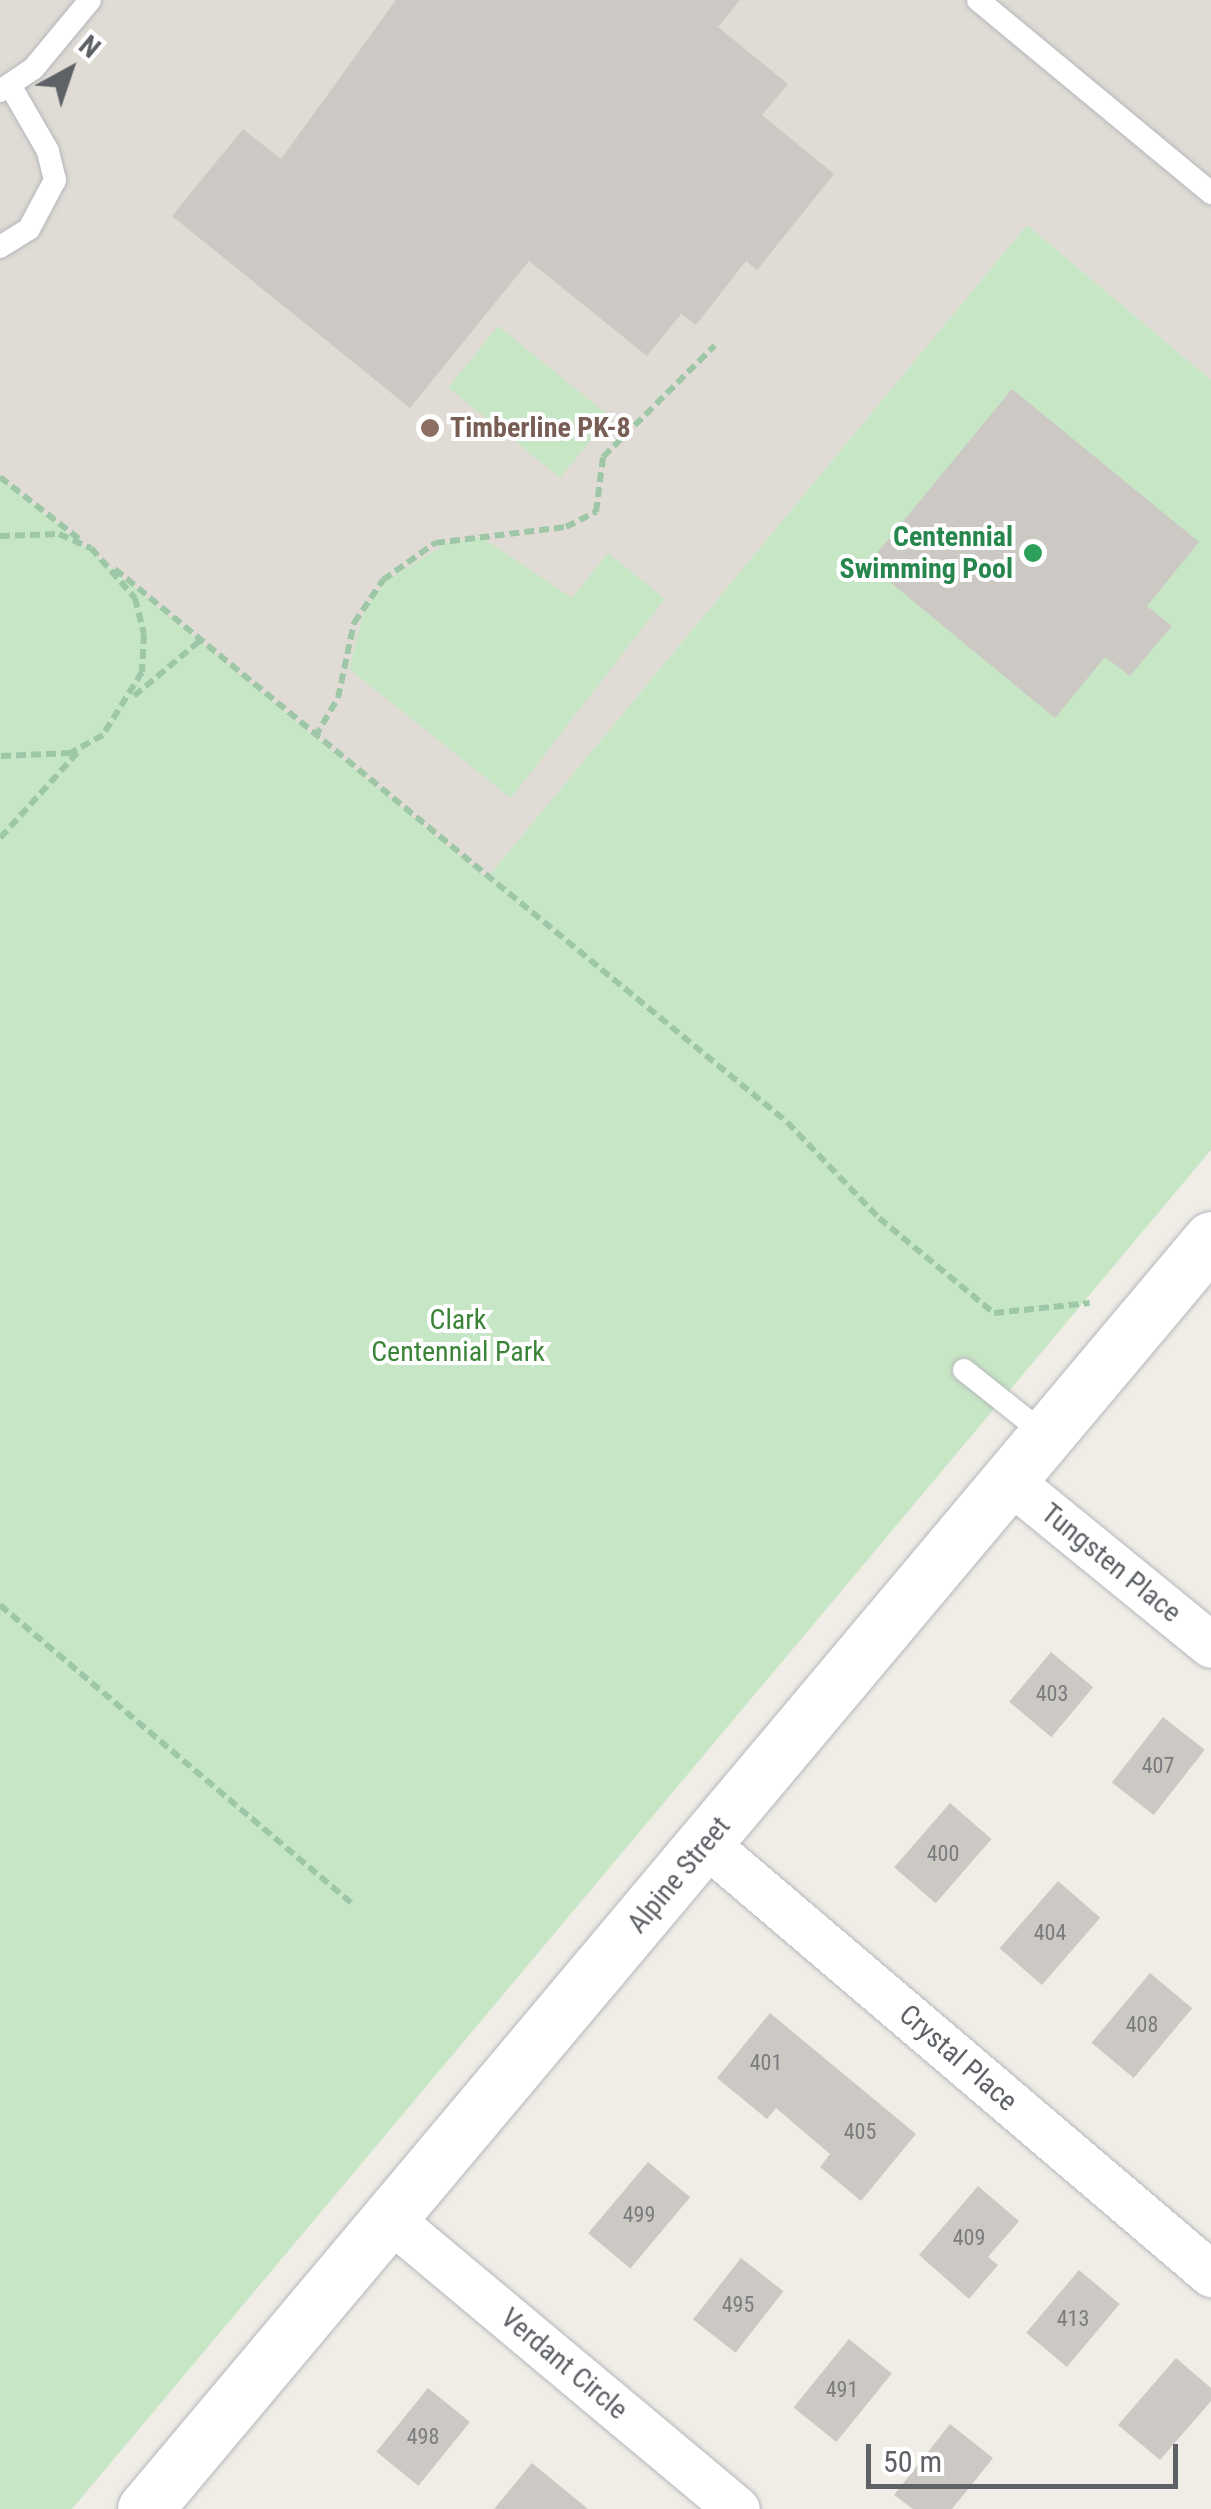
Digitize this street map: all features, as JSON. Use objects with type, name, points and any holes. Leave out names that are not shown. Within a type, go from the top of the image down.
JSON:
[{"type":"street","name":"Alpine Street","points":[[145,2509],[1211,1239]]},
{"type":"street","name":"Tungsten Place","points":[[1010,1480],[1211,1645]]},
{"type":"street","name":"Crystal Place","points":[[705,1843],[1211,2274]]},
{"type":"street","name":"Verdant Circle","points":[[390,2218],[737,2509]]},
{"type":"lane","points":[[0,247],[29,229],[54,180],[48,151],[5,89],[90,0]]},
{"type":"lane","points":[[978,0],[1211,192]]},
{"type":"lane","points":[[964,1370],[1047,1436]]},
{"type":"path","points":[[314,737],[338,698],[354,623],[382,580],[435,543],[566,527],[596,512],[603,457],[715,346]]},
{"type":"path","points":[[0,477],[787,1122],[879,1218],[994,1313],[1089,1302]]},
{"type":"path","points":[[0,536],[58,534],[90,548]]},
{"type":"path","points":[[115,569],[144,634],[132,698]]},
{"type":"path","points":[[0,838],[79,751],[117,722],[132,698],[202,639]]},
{"type":"path","points":[[0,756],[34,761],[79,751]]},
{"type":"path","points":[[0,1605],[352,1904]]},
{"type":"shaded area","name":"Timberline PK-8","points":[[0,0],[1211,0],[1211,380],[1027,225],[487,878],[0,477]]},
{"type":"green space","name":"Clark Centennial Park","points":[[1027,225],[1211,380],[1211,1150],[72,2509],[0,2509],[0,477],[487,878]]},
{"type":"green space","points":[[498,326],[610,417],[560,478],[448,387]]},
{"type":"green space","points":[[481,537],[572,598],[608,553],[665,599],[511,798],[349,669],[365,608],[388,580],[447,543]]},
{"type":"building","points":[[396,0],[740,0],[718,27],[788,84],[762,115],[834,174],[757,270],[746,261],[696,325],[681,314],[647,356],[529,261],[410,408],[172,216],[243,129],[281,159]]},
{"type":"building","name":"Centennial Swimming Pool","points":[[1012,389],[1199,542],[1147,606],[1172,626],[1130,676],[1105,657],[1055,718],[868,564]]},
{"type":"building","points":[[1051,1652],[1093,1687],[1051,1737],[1009,1702]]},
{"type":"building","points":[[1163,1717],[1205,1750],[1154,1815],[1112,1782]]},
{"type":"building","points":[[950,1803],[992,1839],[936,1903],[894,1867]]},
{"type":"building","points":[[1058,1881],[1100,1918],[1042,1985],[1000,1948]]},
{"type":"building","points":[[1150,1973],[1192,2008],[1134,2078],[1092,2043]]},
{"type":"building","points":[[770,2013],[916,2134],[861,2201],[820,2167],[830,2154],[776,2108],[767,2119],[717,2078]]},
{"type":"building","points":[[648,2162],[690,2197],[630,2269],[588,2233]]},
{"type":"building","points":[[978,2186],[1019,2221],[988,2257],[998,2265],[969,2299],[919,2255]]},
{"type":"building","points":[[741,2258],[784,2291],[736,2353],[693,2319]]},
{"type":"building","points":[[1079,2270],[1120,2304],[1067,2367],[1026,2333]]},
{"type":"building","points":[[849,2339],[892,2374],[836,2442],[794,2407]]},
{"type":"building","points":[[1176,2358],[1211,2388],[1211,2401],[1160,2460],[1118,2425]]},
{"type":"building","points":[[428,2388],[470,2422],[418,2486],[376,2452]]},
{"type":"building","points":[[950,2424],[993,2458],[952,2509],[913,2509],[894,2495]]},
{"type":"building","points":[[532,2463],[588,2509],[494,2509]]},
{"type":"place","name":"Timberline PK-8","points":[[430,428]]},
{"type":"place","name":"Centennial Swimming Pool","points":[[1033,553]]}]
